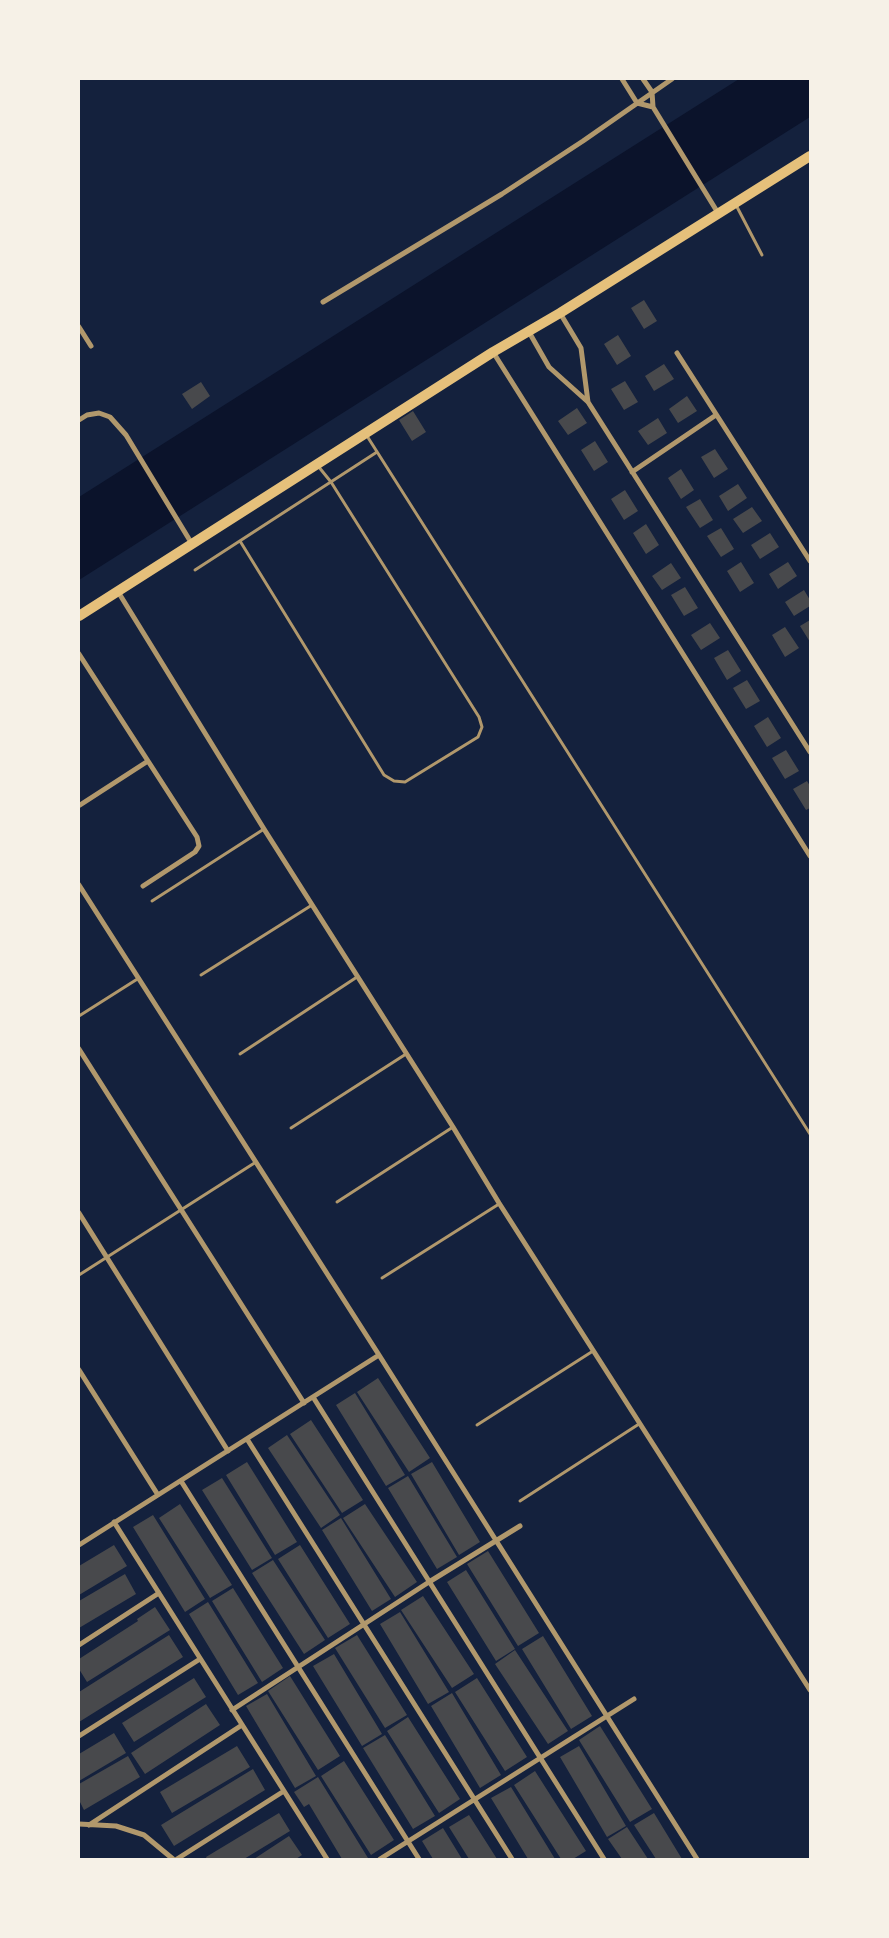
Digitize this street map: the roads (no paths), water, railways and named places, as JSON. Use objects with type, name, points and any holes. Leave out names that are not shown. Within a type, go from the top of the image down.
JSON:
[{"type":"main road","points":[[79,616],[492,352],[560,313],[810,156]]},
{"type":"street","points":[[622,79],[637,102],[653,107]]},
{"type":"street","points":[[643,79],[652,92],[653,107],[704,187],[718,213]]},
{"type":"street","points":[[323,302],[502,194],[672,79]]},
{"type":"street","points":[[560,313],[581,348],[588,402]]},
{"type":"street","points":[[79,327],[91,346]]},
{"type":"street","points":[[529,332],[550,367],[588,402],[810,752]]},
{"type":"street","points":[[492,352],[810,856]]},
{"type":"street","points":[[678,353],[810,561]]},
{"type":"street","points":[[79,420],[87,415],[99,414],[110,417],[126,435],[192,544]]},
{"type":"street","points":[[632,472],[716,415]]},
{"type":"street","points":[[117,590],[264,829],[499,1203],[810,1690]]},
{"type":"street","points":[[79,654],[197,836],[200,846],[195,852],[143,886]]},
{"type":"street","points":[[80,805],[148,761]]},
{"type":"street","points":[[79,885],[379,1355],[697,1859]]},
{"type":"street","points":[[79,1049],[304,1403]]},
{"type":"street","points":[[79,1213],[228,1450]]},
{"type":"street","points":[[79,1537],[80,1544],[379,1355]]},
{"type":"street","points":[[79,1370],[158,1495]]},
{"type":"street","points":[[313,1397],[604,1859]]},
{"type":"street","points":[[246,1439],[512,1859]]},
{"type":"street","points":[[181,1481],[419,1859]]},
{"type":"street","points":[[114,1522],[284,1791],[324,1858]]},
{"type":"street","points":[[232,1710],[363,1624],[520,1526]]},
{"type":"street","points":[[79,1646],[159,1593]]},
{"type":"street","points":[[79,1736],[200,1659]]},
{"type":"street","points":[[380,1859],[634,1699]]},
{"type":"street","points":[[89,1825],[242,1725]]},
{"type":"street","points":[[79,1824],[116,1826],[144,1835],[175,1859],[284,1791]]},
{"type":"lane","points":[[735,203],[762,255]]},
{"type":"lane","points":[[366,433],[810,1134]]},
{"type":"lane","points":[[195,570],[377,452]]},
{"type":"lane","points":[[240,541],[384,775],[394,781],[405,782],[478,736],[482,726],[479,717],[331,482],[318,465]]},
{"type":"lane","points":[[152,901],[264,829]]},
{"type":"lane","points":[[201,976],[312,906]]},
{"type":"lane","points":[[240,1054],[357,977]]},
{"type":"lane","points":[[79,1016],[139,978]]},
{"type":"lane","points":[[292,1128],[406,1054]]},
{"type":"lane","points":[[337,1202],[453,1127]]},
{"type":"lane","points":[[79,1275],[256,1162]]},
{"type":"lane","points":[[382,1278],[499,1203]]},
{"type":"lane","points":[[477,1425],[593,1351]]},
{"type":"lane","points":[[520,1501],[639,1424]]},
{"type":"water","points":[[739,79],[810,79],[810,117],[79,580],[79,497]]}]
